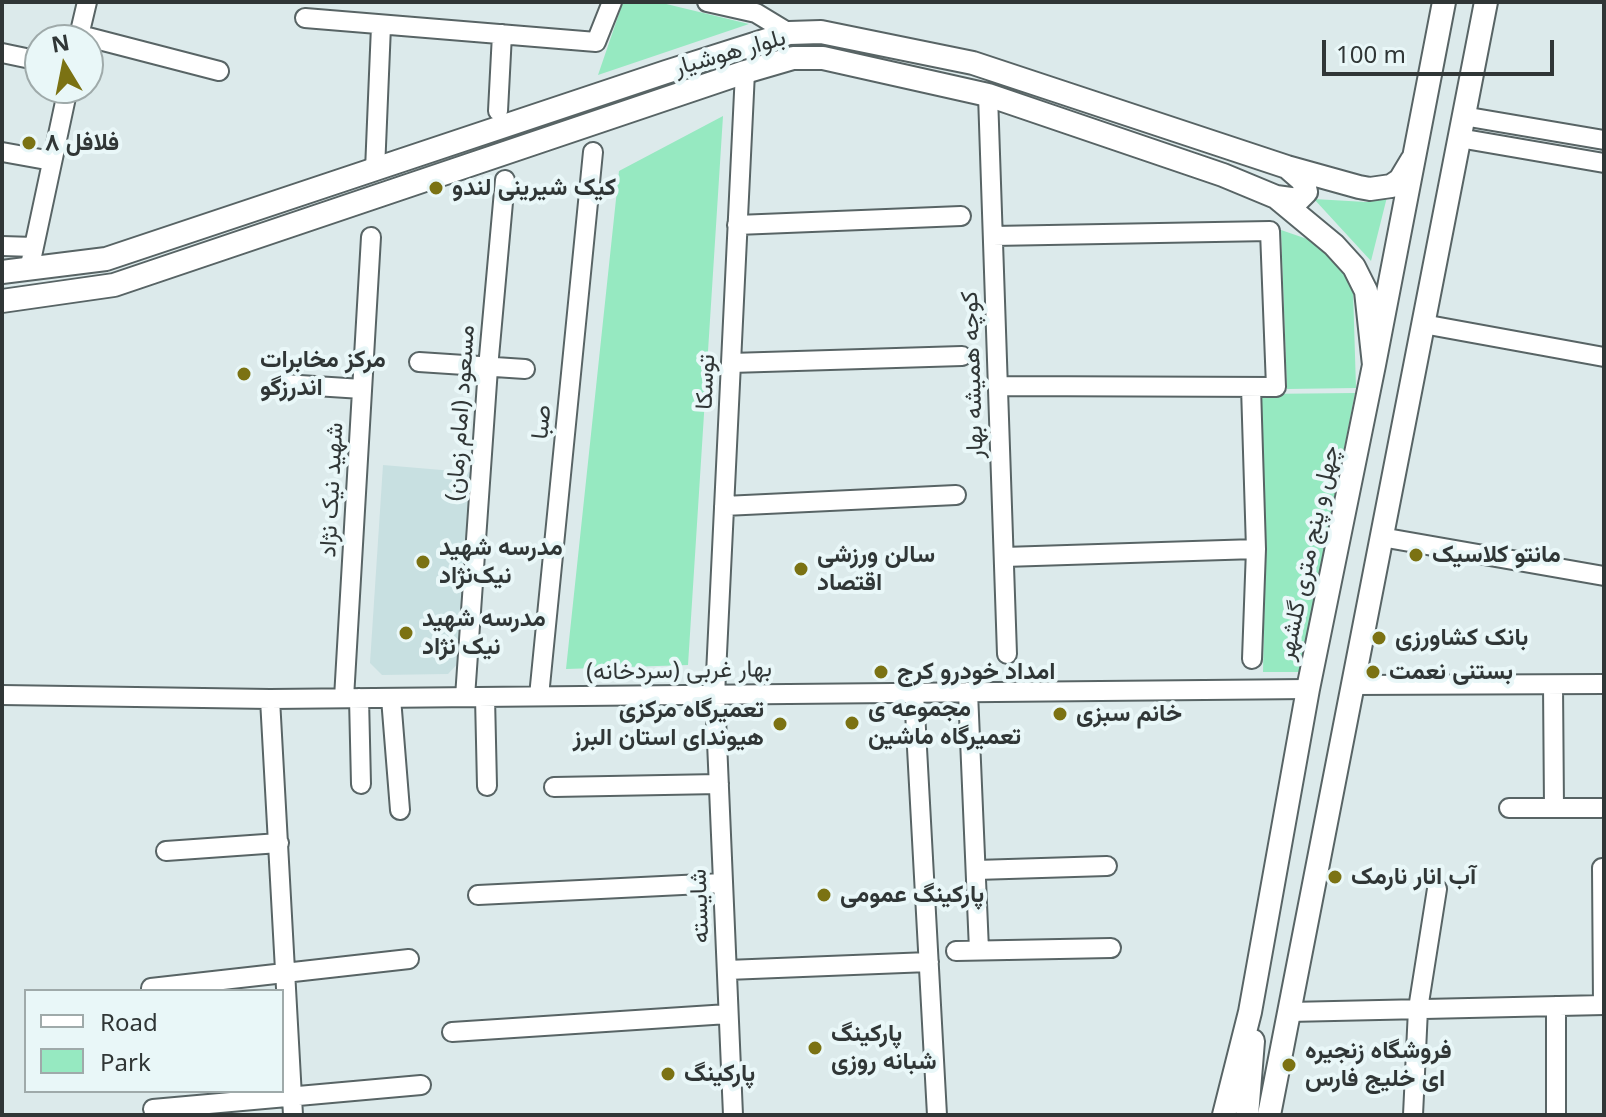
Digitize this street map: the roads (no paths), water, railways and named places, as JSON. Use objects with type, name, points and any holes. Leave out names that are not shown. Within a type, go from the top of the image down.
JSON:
[{"type":"main road","name":"چهل و پنج متری گلشهر","points":[[1224,1115],[1250,1012],[1308,689],[1444,2]]},
{"type":"main road","points":[[1269,1115],[1486,2]]},
{"type":"main road","name":"بلوار هوشیار","points":[[2,272],[106,259],[789,33],[821,32],[973,63],[1287,167],[1370,189],[1391,186],[1400,180],[1412,160]]},
{"type":"main road","name":"بلوار هوشیار","points":[[2,301],[114,285],[745,72],[793,58],[823,58],[988,95],[1223,175],[1276,197],[1334,245],[1354,267],[1366,291],[1374,365]]},
{"type":"main road","points":[[1276,197],[1298,200],[1306,192],[1303,181],[1287,167]]},
{"type":"main road","points":[[367,172],[357,192],[368,200]]},
{"type":"main road","points":[[308,192],[317,204],[314,218]]},
{"type":"main road","points":[[1247,1115],[1253,1052],[1250,1012]]},
{"type":"street","points":[[82,24],[87,2]]},
{"type":"street","points":[[305,18],[596,42],[612,2]]},
{"type":"street","points":[[713,3],[756,13],[789,33]]},
{"type":"street","points":[[367,172],[381,26]]},
{"type":"street","points":[[498,111],[502,34]]},
{"type":"street","points":[[104,43],[219,71]]},
{"type":"street","points":[[2,53],[24,58]]},
{"type":"street","name":"توسکا","points":[[715,695],[745,72]]},
{"type":"street","name":"کوچه همیشه بهار","points":[[988,95],[1007,654]]},
{"type":"street","points":[[29,270],[64,104]]},
{"type":"street","points":[[1505,146],[1500,140],[1499,130],[1511,124]]},
{"type":"street","points":[[1461,127],[1511,124],[1604,140]]},
{"type":"street","points":[[1461,127],[1505,146],[1604,163]]},
{"type":"street","points":[[2,152],[52,161]]},
{"type":"street","name":"صبا","points":[[539,696],[593,152]]},
{"type":"street","name":"مسعود (امام زمان)","points":[[465,697],[488,368],[505,180]]},
{"type":"street","points":[[737,225],[961,216]]},
{"type":"street","points":[[993,236],[1270,231],[1276,387],[998,386]]},
{"type":"street","name":"شهید نیک نژاد","points":[[361,784],[352,698],[362,389],[371,237]]},
{"type":"street","points":[[2,246],[34,247]]},
{"type":"street","points":[[1423,324],[1604,357]]},
{"type":"street","points":[[731,363],[962,356]]},
{"type":"street","points":[[419,362],[525,369]]},
{"type":"street","points":[[284,384],[362,389]]},
{"type":"street","points":[[1251,387],[1256,549],[1252,659]]},
{"type":"street","points":[[724,506],[956,495]]},
{"type":"street","points":[[1381,537],[1604,576]]},
{"type":"street","points":[[1004,557],[1256,549]]},
{"type":"street","points":[[1352,685],[1604,684]]},
{"type":"street","points":[[1553,685],[1554,808]]},
{"type":"street","name":"بهار غربی (سردخانه)","points":[[2,695],[270,699],[1308,689]]},
{"type":"street","points":[[968,692],[979,950]]},
{"type":"street","points":[[914,693],[937,1115]]},
{"type":"street","name":"شایسته","points":[[715,695],[733,1115]]},
{"type":"street","points":[[485,697],[487,786]]},
{"type":"street","points":[[391,698],[400,810]]},
{"type":"street","points":[[270,699],[293,1115]]},
{"type":"street","points":[[554,787],[719,784]]},
{"type":"street","points":[[1509,808],[1601,808]]},
{"type":"street","points":[[166,851],[279,843]]},
{"type":"street","points":[[976,870],[1107,866]]},
{"type":"street","points":[[1289,1012],[1603,1005],[1602,868]]},
{"type":"street","points":[[478,895],[723,883]]},
{"type":"street","points":[[1413,1115],[1418,1009],[1437,889]]},
{"type":"street","points":[[956,951],[1111,948]]},
{"type":"street","points":[[151,988],[409,959]]},
{"type":"street","points":[[727,970],[929,962]]},
{"type":"street","points":[[1556,1006],[1556,1115]]},
{"type":"street","points":[[452,1032],[728,1014]]},
{"type":"street","points":[[153,1109],[421,1085]]},
{"type":"place","name":"فلافل ۸","points":[[29,143]]},
{"type":"place","name":"کیک شیرینی لندو","points":[[436,188]]},
{"type":"place","name":"مرکز مخابرات اندرزگو","points":[[244,374]]},
{"type":"place","name":"مانتو کلاسیک","points":[[1416,555]]},
{"type":"place","name":"مدرسه شهید نیک‌نژاد","points":[[423,562]]},
{"type":"place","name":"سالن ورزشی اقتصاد","points":[[801,569]]},
{"type":"place","name":"مدرسه شهید نیک نژاد","points":[[406,633]]},
{"type":"place","name":"بانک کشاورزی","points":[[1379,638]]},
{"type":"place","name":"امداد خودرو کرج","points":[[881,672]]},
{"type":"place","name":"بستنی نعمت","points":[[1373,672]]},
{"type":"place","name":"خانم سبزی","points":[[1060,714]]},
{"type":"place","name":"مجموعه ی تعمیرگاه ماشین","points":[[852,723]]},
{"type":"place","name":"تعمیرگاه مرکزی هیوندای استان البرز","points":[[780,724]]},
{"type":"place","name":"آب انار نارمک","points":[[1335,877]]},
{"type":"place","name":"پارکینگ عمومی","points":[[824,895]]},
{"type":"place","name":"پارکینگ شبانه روزی","points":[[815,1048]]},
{"type":"place","name":"فروشگاه زنجیره ای خلیج فارس","points":[[1289,1065]]},
{"type":"place","name":"پارکینگ","points":[[668,1074]]}]
